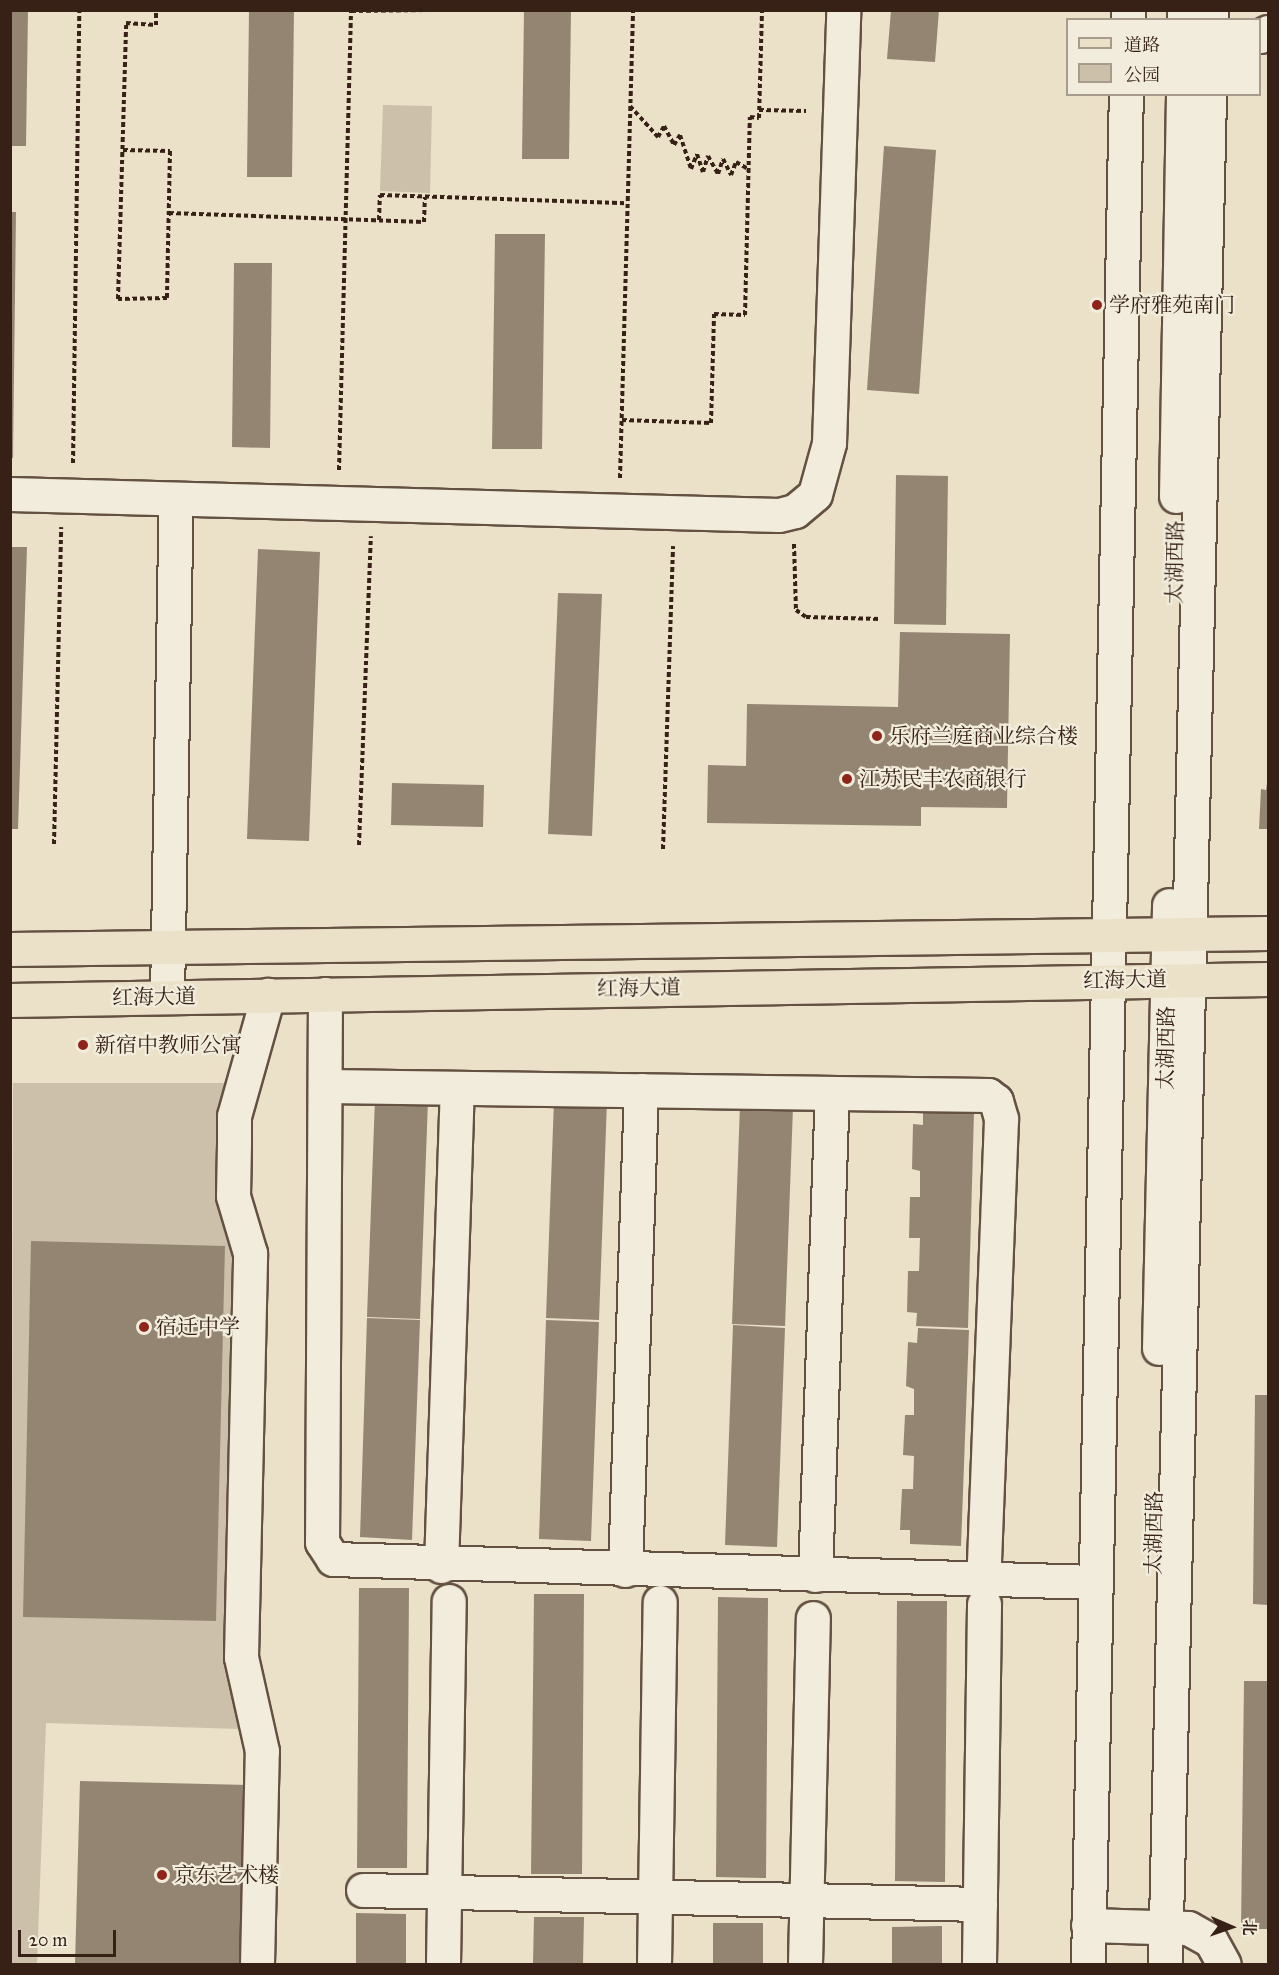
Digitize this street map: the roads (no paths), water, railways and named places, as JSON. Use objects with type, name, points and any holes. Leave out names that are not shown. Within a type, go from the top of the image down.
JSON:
[{"type":"main road","points":[[10,949],[1269,933]]},
{"type":"main road","name":"红海大道","points":[[10,999],[1269,979]]},
{"type":"street","points":[[10,494],[619,511],[795,511],[815,494],[829,443],[843,10]]},
{"type":"street","points":[[1088,1965],[1106,980],[1126,96]]},
{"type":"street","name":"太湖西路","points":[[1143,1965],[1155,1927],[1180,979],[1183,96]]},
{"type":"street","points":[[1180,933],[1209,96]]},
{"type":"street","points":[[167,997],[176,500]]},
{"type":"street","points":[[325,994],[322,1542],[333,1559],[344,1563],[815,1575],[983,1592],[1095,1582]]},
{"type":"street","points":[[257,1965],[262,1751],[241,1657],[250,1253],[233,1196],[234,1116],[268,995]]},
{"type":"street","points":[[326,1086],[988,1095],[999,1109],[983,1592],[979,1965]]},
{"type":"street","points":[[441,1566],[457,1088]]},
{"type":"street","points":[[625,1570],[641,1090]]},
{"type":"street","points":[[815,1575],[832,1093]]},
{"type":"street","points":[[443,1965],[449,1601]]},
{"type":"street","points":[[654,1965],[660,1602]]},
{"type":"street","points":[[805,1965],[813,1618]]},
{"type":"street","points":[[363,1890],[980,1905]]},
{"type":"street","points":[[1088,1925],[1188,1928],[1211,1941],[1224,1965]]},
{"type":"street","points":[[1155,1927],[1165,1965]]},
{"type":"place","name":"学府雅苑南门","points":[[1097,305]]},
{"type":"place","name":"乐府兰庭商业综合楼","points":[[877,736]]},
{"type":"place","name":"江苏民丰农商银行","points":[[847,779]]},
{"type":"place","name":"新宿中教师公寓","points":[[83,1045]]},
{"type":"place","name":"宿迁中学","points":[[144,1327]]},
{"type":"place","name":"京东艺术楼","points":[[162,1875]]}]
